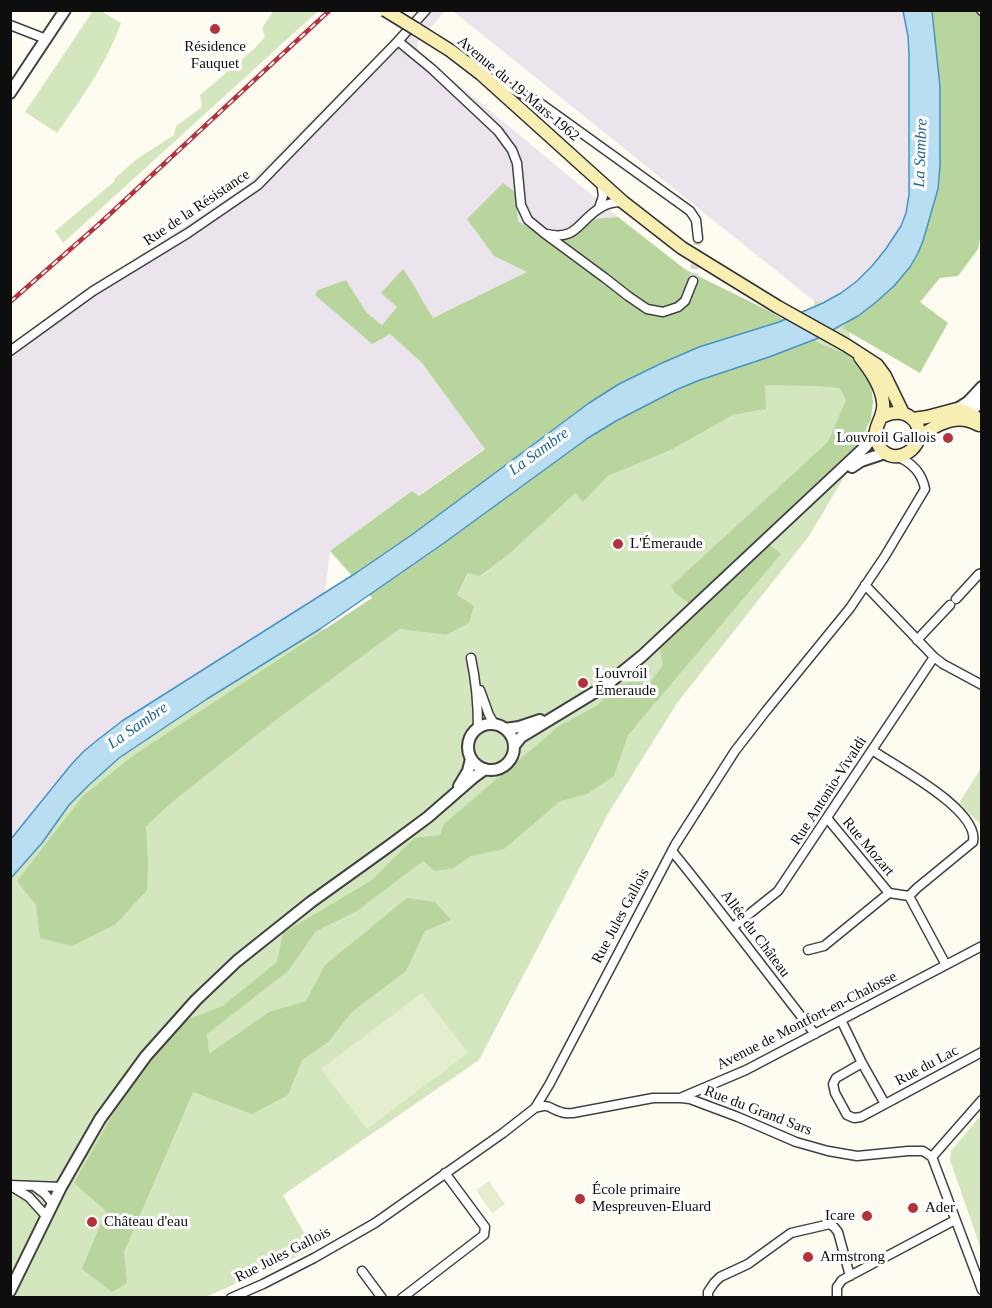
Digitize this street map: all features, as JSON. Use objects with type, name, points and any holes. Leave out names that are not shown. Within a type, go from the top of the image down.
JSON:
[{"type":"main road","name":"Avenue du 19-Mars-1962","points":[[385,10],[451,51],[481,74],[623,202],[682,248],[777,307],[851,348]]},
{"type":"main road","points":[[851,348],[877,365],[885,376],[908,416],[918,428],[915,445]]},
{"type":"main road","points":[[851,348],[867,366],[881,392],[884,403],[875,434],[878,445],[891,454],[902,455],[931,429],[960,414]]},
{"type":"main road","points":[[880,417],[891,413],[927,417],[960,414]]},
{"type":"main road","points":[[960,414],[965,420],[981,424]]},
{"type":"street","points":[[10,93],[65,10]]},
{"type":"street","name":"Rue de la Résistance","points":[[10,351],[93,291],[188,233],[258,185],[426,10]]},
{"type":"street","points":[[10,25],[46,39]]},
{"type":"street","points":[[398,41],[439,75],[498,131],[512,150],[518,163],[521,205],[528,220],[647,309],[663,312],[678,307],[685,301],[693,281]]},
{"type":"street","points":[[481,74],[540,103],[690,210],[696,220],[698,238]]},
{"type":"street","points":[[599,208],[603,196],[600,180]]},
{"type":"street","points":[[544,233],[560,237],[572,232],[599,208],[610,203],[623,202]]},
{"type":"street","points":[[960,414],[981,387]]},
{"type":"street","points":[[960,414],[981,400]]},
{"type":"street","points":[[557,714],[519,727],[486,725],[478,729],[470,738],[468,745],[471,759],[485,769],[492,770],[506,765],[514,746],[521,737],[606,686],[642,656],[798,511],[866,446],[875,434]]},
{"type":"street","points":[[915,445],[912,458],[918,472]]},
{"type":"street","points":[[798,511],[861,461],[891,454],[905,460],[918,472]]},
{"type":"street","name":"Rue Jules Gallois","points":[[231,1298],[314,1258],[375,1223],[535,1108],[672,851],[735,751],[866,585],[925,489],[918,472]]},
{"type":"street","points":[[917,640],[981,573]]},
{"type":"street","points":[[866,585],[934,657],[981,685]]},
{"type":"street","name":"Rue Antonio-Vivaldi","points":[[733,927],[778,891],[934,657]]},
{"type":"street","points":[[471,658],[489,715],[512,739],[514,746]]},
{"type":"street","points":[[475,676],[478,729]]},
{"type":"street","points":[[872,750],[946,799],[966,818],[974,831],[973,842],[909,896]]},
{"type":"street","points":[[454,794],[468,771],[471,759]]},
{"type":"street","points":[[10,1292],[53,1204],[100,1119],[146,1056],[196,1000],[237,961],[311,902],[397,841],[485,769]]},
{"type":"street","name":"Rue Mozart","points":[[827,818],[889,893]]},
{"type":"street","name":"Allée du Château","points":[[672,851],[815,1034]]},
{"type":"street","points":[[808,950],[824,946],[889,893],[909,896]]},
{"type":"street","points":[[909,896],[946,965]]},
{"type":"street","name":"Avenue de Montfort-en-Chalosse","points":[[535,1108],[544,1106],[561,1112],[573,1113],[653,1098],[680,1098],[746,1070],[981,946]]},
{"type":"street","name":"Rue du Lac","points":[[841,1020],[885,1104]]},
{"type":"street","name":"Rue du Lac","points":[[862,1063],[836,1078],[833,1084],[835,1093],[847,1114],[854,1118],[861,1117],[981,1052]]},
{"type":"street","name":"Rue du Grand Sars","points":[[680,1098],[690,1099],[796,1142],[828,1151],[856,1156],[923,1151],[932,1157]]},
{"type":"street","points":[[981,1100],[932,1157],[981,1290]]},
{"type":"street","points":[[402,1298],[484,1235],[484,1227],[445,1173]]},
{"type":"street","points":[[11,1185],[62,1187]]},
{"type":"street","points":[[11,1185],[29,1197],[47,1217]]},
{"type":"street","points":[[34,1186],[53,1204]]},
{"type":"street","points":[[837,1298],[837,1287],[842,1280],[955,1220]]},
{"type":"street","points":[[708,1298],[708,1292],[720,1277],[748,1264],[791,1233],[821,1225],[830,1224],[838,1232],[850,1276]]},
{"type":"street","points":[[972,1262],[981,1276]]},
{"type":"street","points":[[362,1271],[382,1298]]},
{"type":"shaded area","points":[[418,11],[445,11],[417,43],[418,51],[618,217],[593,219],[555,245],[517,220],[515,192],[494,256],[528,272],[433,318],[413,284],[398,307],[382,325],[367,313],[346,280],[318,291],[390,334],[422,363],[485,448],[418,496],[412,491],[330,551],[320,629],[207,699],[42,843],[11,878],[11,348],[120,269],[246,186],[400,32]]},
{"type":"shaded area","points":[[453,11],[910,11],[918,197],[902,246],[844,304],[814,301]]},
{"type":"green space","points":[[274,10],[318,11],[63,243],[55,231],[115,181],[114,179],[137,159],[174,135],[176,126],[202,107],[200,95],[265,37],[262,28]]},
{"type":"green space","points":[[93,11],[101,11],[121,23],[101,66],[57,133],[25,112]]},
{"type":"green space","points":[[927,11],[981,11],[982,229],[978,249],[958,276],[940,278],[920,302],[948,323],[920,373],[842,328],[904,268]]},
{"type":"green space","points":[[503,183],[515,192],[518,221],[555,244],[593,219],[618,217],[686,270],[769,311],[816,339],[816,342],[846,354],[866,373],[871,385],[873,402],[871,419],[860,441],[689,603],[675,593],[671,586],[828,442],[846,400],[840,388],[765,385],[766,409],[733,415],[671,450],[608,476],[583,502],[575,493],[507,556],[480,576],[468,573],[457,595],[474,606],[469,623],[446,635],[399,629],[277,719],[172,802],[146,826],[147,890],[116,924],[72,946],[40,938],[36,905],[17,881],[83,796],[134,755],[372,598],[330,551],[412,491],[419,496],[485,449],[422,363],[390,334],[372,344],[315,295],[318,290],[346,280],[367,313],[382,325],[397,307],[381,293],[403,269],[433,318],[527,272],[494,256],[467,219]]},
{"type":"green space","points":[[814,301],[844,304],[868,437],[809,536],[677,703],[609,812],[479,1060],[283,1195],[313,1249],[206,1297],[11,1298],[11,878],[42,843],[69,805],[119,758],[207,699],[320,629],[399,629],[446,635],[457,595],[469,572],[481,576],[507,556],[575,492],[583,501],[608,476],[671,450],[733,415],[765,409],[764,385],[817,385]]},
{"type":"green space","points":[[770,545],[781,554],[628,735],[614,776],[587,794],[560,801],[504,849],[471,856],[453,868],[435,871],[423,861],[357,911],[316,931],[288,971],[207,1034],[209,1054],[269,1012],[306,1001],[325,965],[407,898],[435,902],[451,920],[425,931],[406,971],[352,1012],[328,1042],[302,1060],[288,1095],[252,1114],[193,1092],[124,1252],[127,1283],[112,1292],[82,1269],[106,1211],[74,1183],[126,1091],[184,1021],[223,1006],[277,962],[283,933],[372,880],[414,838],[440,835],[444,824],[559,726],[598,705],[616,684],[650,682],[663,665],[660,648]]},
{"type":"green space","points":[[981,768],[981,825],[959,803]]},
{"type":"green space","points":[[422,993],[468,1053],[367,1129],[321,1069]]},
{"type":"green space","points":[[981,1115],[981,1249],[950,1160],[951,1151]]},
{"type":"green space","points":[[489,1181],[505,1204],[492,1213],[476,1190]]},
{"type":"water","name":"La Sambre","points":[[903,11],[932,11],[940,87],[940,165],[938,189],[923,241],[910,267],[894,286],[858,316],[816,339],[678,389],[588,438],[444,543],[320,629],[207,699],[119,758],[69,805],[42,843],[11,878],[11,839],[83,752],[122,721],[356,573],[413,534],[589,403],[619,384],[699,347],[779,322],[823,303],[857,281],[885,250],[901,226],[906,213],[909,195],[909,54]]},
{"type":"tunnel","points":[[693,281],[698,238]]},
{"type":"railway","points":[[10,302],[98,225],[330,10]]},
{"type":"place","name":"Résidence Fauquet","points":[[215,29]]},
{"type":"place","name":"Louvroil Gallois","points":[[948,438]]},
{"type":"place","name":"L'Émeraude","points":[[618,544]]},
{"type":"place","name":"Louvroil Emeraude","points":[[583,683]]},
{"type":"place","name":"École primaire Mespreuven-Eluard","points":[[580,1199]]},
{"type":"place","name":"Ader","points":[[913,1208]]},
{"type":"place","name":"Icare","points":[[867,1216]]},
{"type":"place","name":"Château d'eau","points":[[92,1222]]},
{"type":"place","name":"Armstrong","points":[[808,1257]]}]
